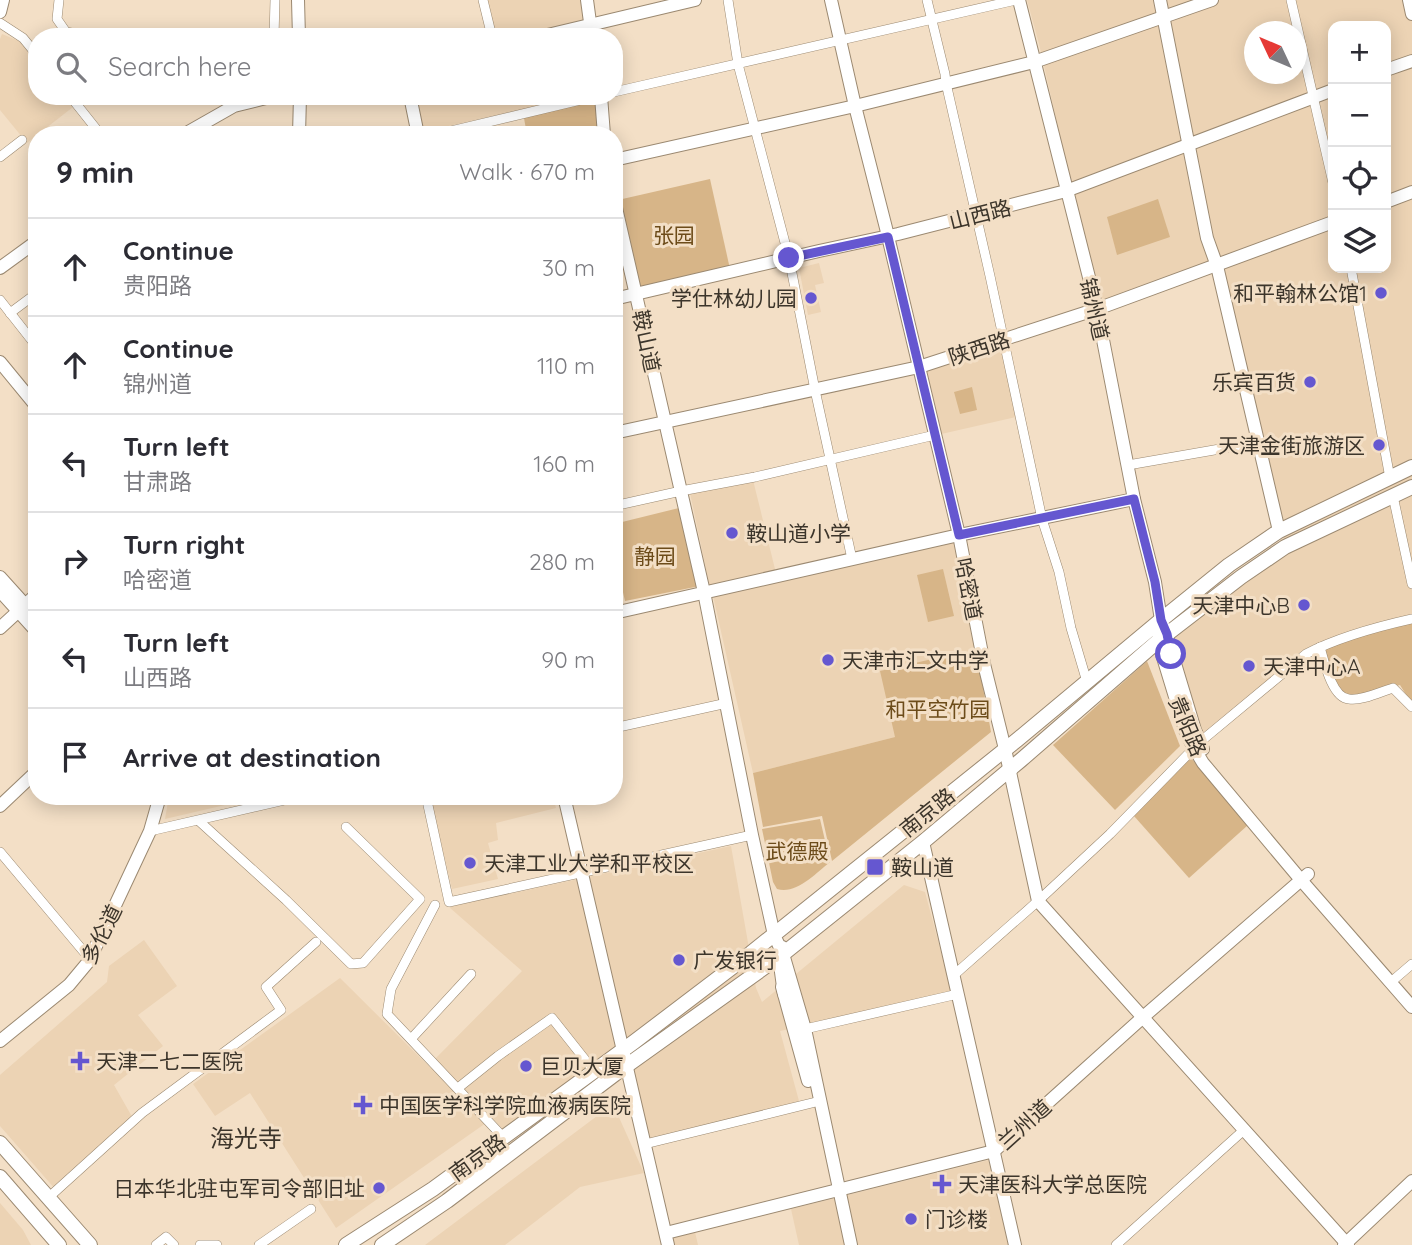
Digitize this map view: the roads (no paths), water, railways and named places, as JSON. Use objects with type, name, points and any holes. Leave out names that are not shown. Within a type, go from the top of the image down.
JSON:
[{"type":"main road","name":"南京路","points":[[346,1245],[433,1189],[504,1138],[795,919],[1229,565],[1279,531],[1412,467]]},
{"type":"main road","name":"南京路","points":[[382,1245],[447,1201],[811,932],[923,842],[1163,638],[1241,577],[1285,547],[1412,487]]},
{"type":"main road","points":[[785,994],[780,955],[785,934],[795,919]]},
{"type":"main road","points":[[741,984],[757,978],[766,978],[785,994]]},
{"type":"main road","points":[[0,1143],[90,1245]]},
{"type":"main road","points":[[3,1185],[55,1241]]},
{"type":"street","points":[[0,12],[3,0]]},
{"type":"street","points":[[60,0],[57,19],[63,28]]},
{"type":"street","points":[[274,28],[275,0]]},
{"type":"street","points":[[298,0],[299,28]]},
{"type":"street","points":[[483,0],[490,28]]},
{"type":"street","points":[[587,0],[591,28]]},
{"type":"street","points":[[601,28],[695,0]]},
{"type":"street","points":[[728,0],[738,64],[789,258],[852,559]]},
{"type":"street","name":"哈密道","points":[[831,0],[959,535],[984,664],[1038,901]]},
{"type":"street","points":[[927,0],[1042,519],[1059,572],[1071,628],[1087,682]]},
{"type":"street","points":[[623,90],[1018,0]]},
{"type":"street","name":"锦州道","points":[[1018,0],[1097,309],[1161,620]]},
{"type":"street","points":[[1160,0],[1208,238],[1260,442],[1279,531]]},
{"type":"street","points":[[623,158],[855,106],[1034,62],[1212,0]]},
{"type":"street","points":[[1291,0],[1328,162]]},
{"type":"street","points":[[1409,0],[1412,14]]},
{"type":"street","points":[[0,23],[28,44]]},
{"type":"street","points":[[23,38],[28,39]]},
{"type":"street","points":[[1391,68],[1412,61]]},
{"type":"street","name":"山西路","points":[[623,297],[888,237],[1066,191],[1328,92]]},
{"type":"street","points":[[77,105],[94,126]]},
{"type":"street","points":[[195,126],[224,105]]},
{"type":"street","points":[[299,126],[300,105]]},
{"type":"street","points":[[412,105],[416,126]]},
{"type":"street","points":[[472,126],[561,105]]},
{"type":"street","points":[[600,105],[603,126]]},
{"type":"street","points":[[0,157],[22,140]]},
{"type":"street","points":[[1391,200],[1412,192]]},
{"type":"street","name":"陕西路","points":[[623,431],[919,367],[1097,309],[1328,224]]},
{"type":"street","name":"鞍山道","points":[[623,236],[704,592],[774,935],[805,1029],[816,1102]]},
{"type":"street","points":[[0,268],[28,248]]},
{"type":"street","points":[[1352,273],[1390,478]]},
{"type":"street","points":[[0,300],[28,336]]},
{"type":"street","points":[[10,313],[28,300]]},
{"type":"street","points":[[0,362],[28,396]]},
{"type":"street","points":[[623,504],[755,477],[935,435]]},
{"type":"street","points":[[1128,465],[1260,442]]},
{"type":"street","points":[[1393,496],[1412,584]]},
{"type":"street","points":[[623,611],[959,535],[1134,499]]},
{"type":"street","points":[[0,577],[28,618]]},
{"type":"street","points":[[0,591],[28,612]]},
{"type":"street","points":[[0,628],[28,602]]},
{"type":"street","points":[[954,975],[1110,834],[1197,745],[1307,654],[1382,625],[1412,619]]},
{"type":"street","name":"贵阳路","points":[[1161,620],[1186,733],[1197,745],[1203,763],[1394,980],[1412,1007]]},
{"type":"street","points":[[1320,647],[1333,686],[1342,697],[1349,699],[1393,688],[1412,707]]},
{"type":"street","points":[[623,726],[727,703]]},
{"type":"street","points":[[0,806],[28,780]]},
{"type":"street","name":"多伦道","points":[[0,1041],[64,990],[82,970],[150,831],[157,805]]},
{"type":"street","points":[[150,831],[265,805]]},
{"type":"street","points":[[428,805],[449,902],[752,835]]},
{"type":"street","points":[[566,805],[667,1239]]},
{"type":"street","points":[[199,821],[351,964],[363,963],[420,898],[346,827]]},
{"type":"street","points":[[923,842],[1015,1245]]},
{"type":"street","points":[[0,852],[90,958]]},
{"type":"street","name":"兰州道","points":[[667,1239],[836,1191],[994,1151],[1305,877]]},
{"type":"street","points":[[1038,901],[1346,1244],[1412,1181]]},
{"type":"street","points":[[435,905],[391,989],[387,1014],[504,1138]]},
{"type":"street","points":[[790,977],[792,955],[811,932]]},
{"type":"street","points":[[48,1198],[142,1113],[281,1010],[266,987],[316,942]]},
{"type":"street","points":[[1394,980],[1412,964]]},
{"type":"street","points":[[411,1039],[471,974]]},
{"type":"street","name":"贵阳路","points":[[1394,980],[1412,995]]},
{"type":"street","name":"鞍山道","points":[[785,994],[816,1102],[850,1245]]},
{"type":"street","points":[[805,1029],[958,994]]},
{"type":"street","points":[[458,1088],[552,1018],[594,1071]]},
{"type":"street","points":[[645,1144],[816,1102]]},
{"type":"street","points":[[1116,1245],[1245,1129]]},
{"type":"street","name":"鞍山道","points":[[836,1191],[845,1245]]},
{"type":"street","points":[[259,1245],[311,1209]]},
{"type":"street","points":[[156,1245],[166,1237],[174,1245]]},
{"type":"street","points":[[200,1245],[217,1245]]},
{"type":"place","name":"和平翰林公馆1","points":[[1381,293]]},
{"type":"place","name":"学仕林幼儿园","points":[[811,298]]},
{"type":"place","name":"乐宾百货","points":[[1310,382]]},
{"type":"place","name":"天津金街旅游区","points":[[1379,445]]},
{"type":"place","name":"鞍山道小学","points":[[732,533]]},
{"type":"place","name":"天津中心B","points":[[1304,605]]},
{"type":"place","name":"天津市汇文中学","points":[[828,660]]},
{"type":"place","name":"天津中心A","points":[[1249,666]]},
{"type":"place","name":"天津工业大学和平校区","points":[[470,863]]},
{"type":"place","name":"鞍山道","points":[[875,867]]},
{"type":"place","name":"广发银行","points":[[679,960]]},
{"type":"place","name":"天津二七二医院","points":[[80,1061]]},
{"type":"place","name":"巨贝大厦","points":[[526,1066]]},
{"type":"place","name":"中国医学科学院血液病医院","points":[[363,1105]]},
{"type":"place","name":"天津医科大学总医院","points":[[942,1184]]},
{"type":"place","name":"日本华北驻屯军司令部旧址","points":[[379,1188]]},
{"type":"place","name":"门诊楼","points":[[911,1219]]},
{"type":"district","name":"海光寺","points":[[246,1138]]},
{"type":"park label","name":"张园","points":[[674,235]]},
{"type":"park label","name":"静园","points":[[655,556]]},
{"type":"park label","name":"和平空竹园","points":[[938,709]]},
{"type":"park label","name":"武德殿","points":[[797,851]]}]
